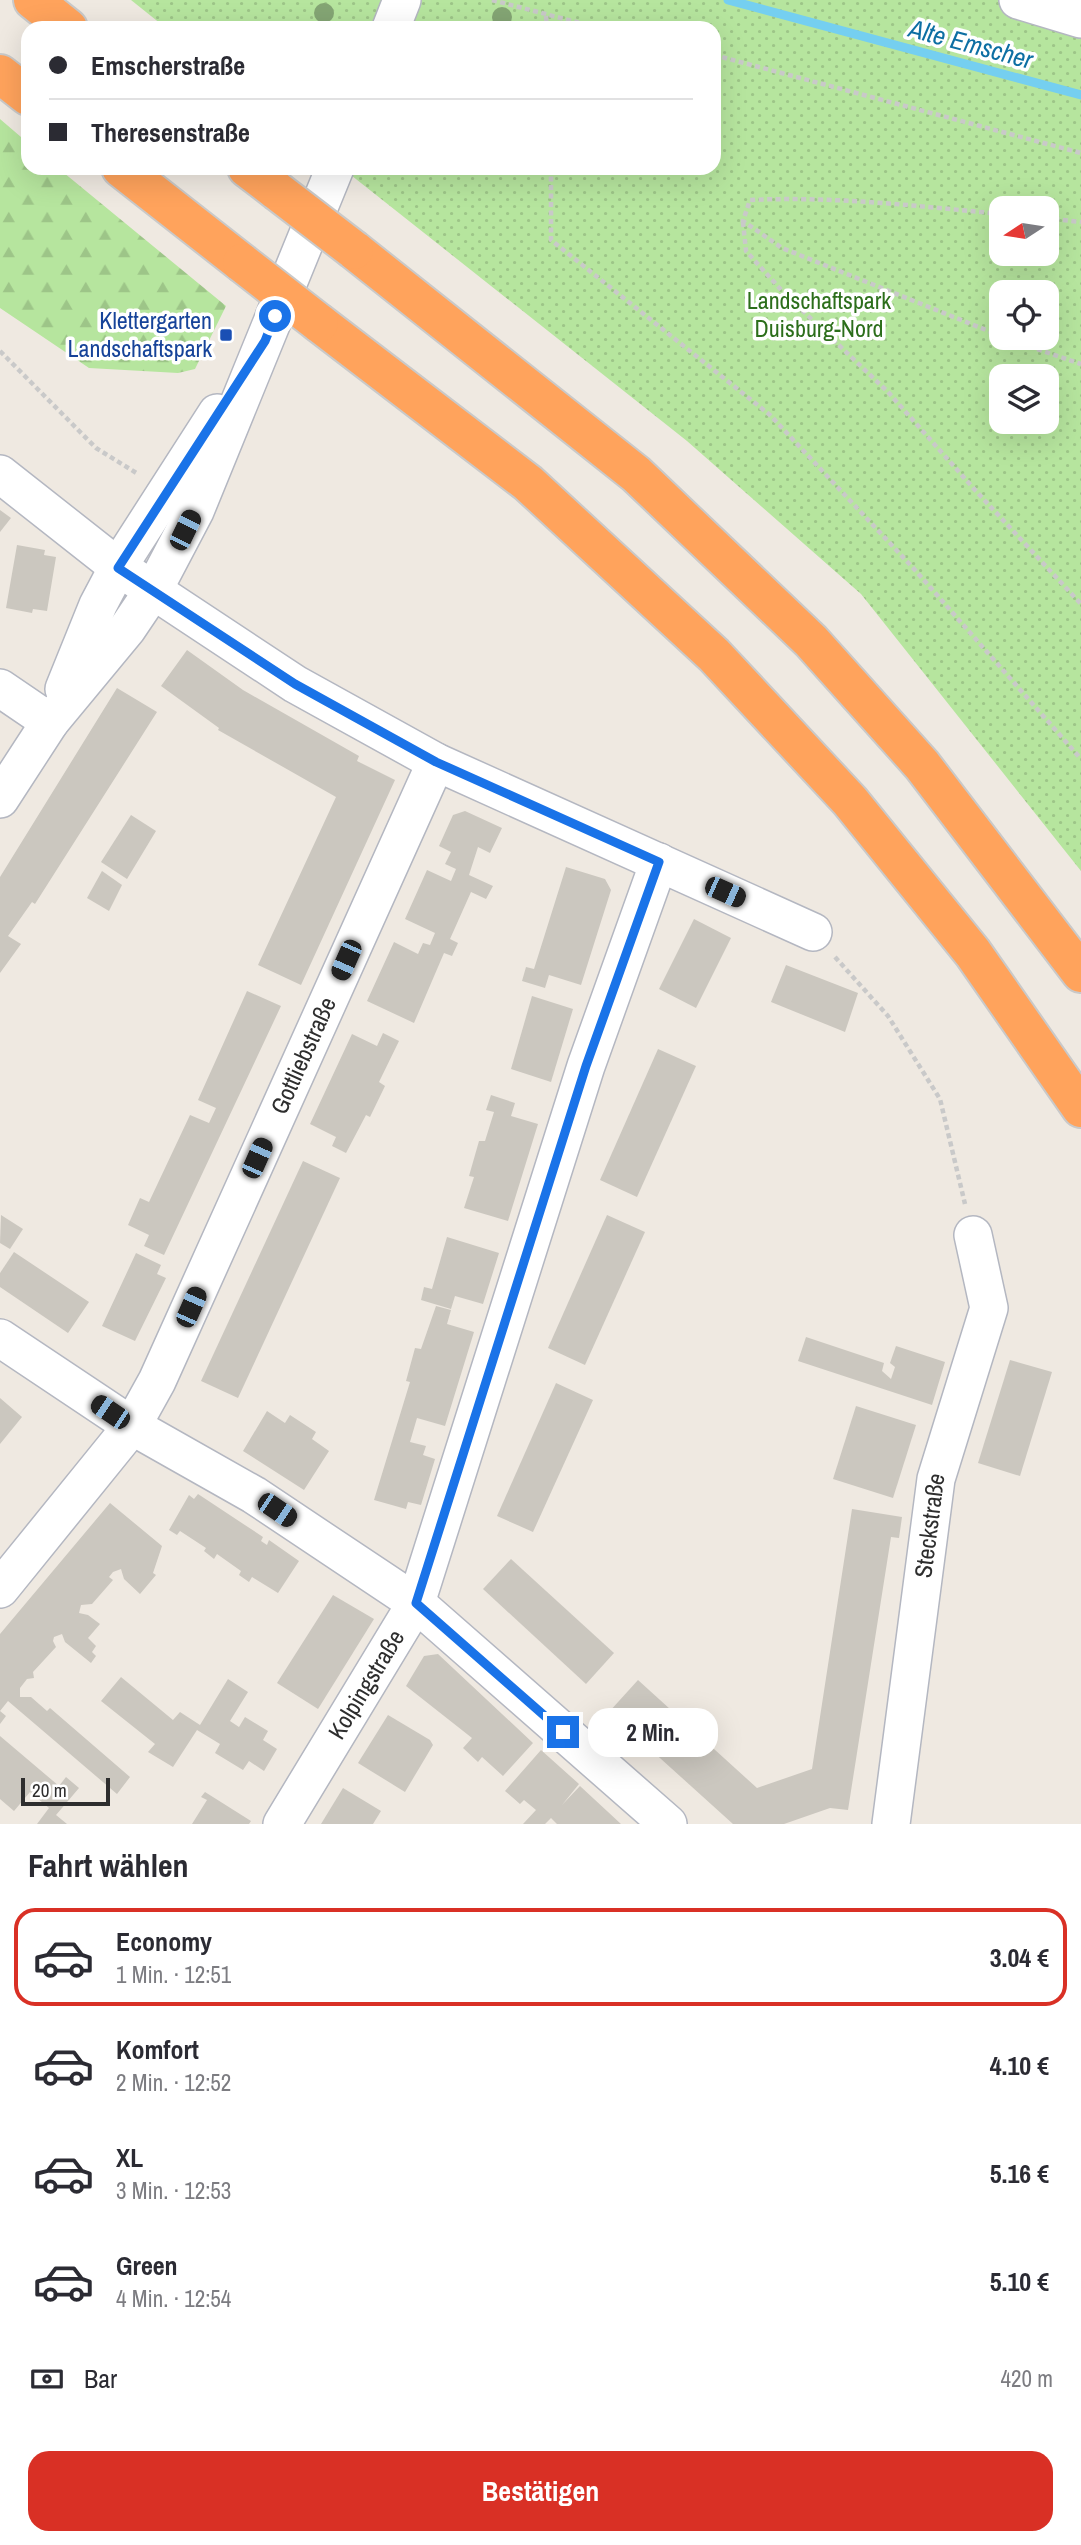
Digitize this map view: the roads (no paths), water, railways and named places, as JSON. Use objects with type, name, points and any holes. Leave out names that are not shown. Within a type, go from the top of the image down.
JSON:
[{"type":"highway","points":[[33,0],[59,21]]},
{"type":"highway","points":[[0,74],[21,90]]},
{"type":"highway","points":[[130,175],[528,483],[714,655],[850,801],[974,953],[1081,1108]]},
{"type":"highway","points":[[256,175],[636,474],[811,640],[922,765],[1081,973]]},
{"type":"highway","points":[[1048,928],[1081,959]]},
{"type":"street","points":[[394,21],[402,0]]},
{"type":"street","points":[[1018,0],[1081,19]]},
{"type":"street","points":[[0,799],[50,722],[127,629],[154,589],[195,511],[332,175]]},
{"type":"street","points":[[50,722],[98,605],[118,568],[265,341]]},
{"type":"street","points":[[0,474],[118,568],[154,589],[295,684],[436,762],[813,932]]},
{"type":"street","points":[[0,688],[50,722]]},
{"type":"street","name":"Gottliebstraße","points":[[0,1589],[132,1426],[163,1368],[436,762]]},
{"type":"street","name":"Kolpingstraße","points":[[282,1824],[416,1603],[586,1066],[659,862]]},
{"type":"street","name":"Steckstraße","points":[[891,1824],[936,1479],[989,1308],[973,1235]]},
{"type":"street","points":[[0,1338],[132,1426],[254,1495],[416,1603],[668,1824]]},
{"type":"waterway","name":"Alte Emscher","points":[[728,0],[1081,95]]},
{"type":"place","name":"Klettergarten Landschaftspark","points":[[226,335]]},
{"type":"park label","name":"Landschaftspark Duisburg-Nord","points":[[819,315]]}]
